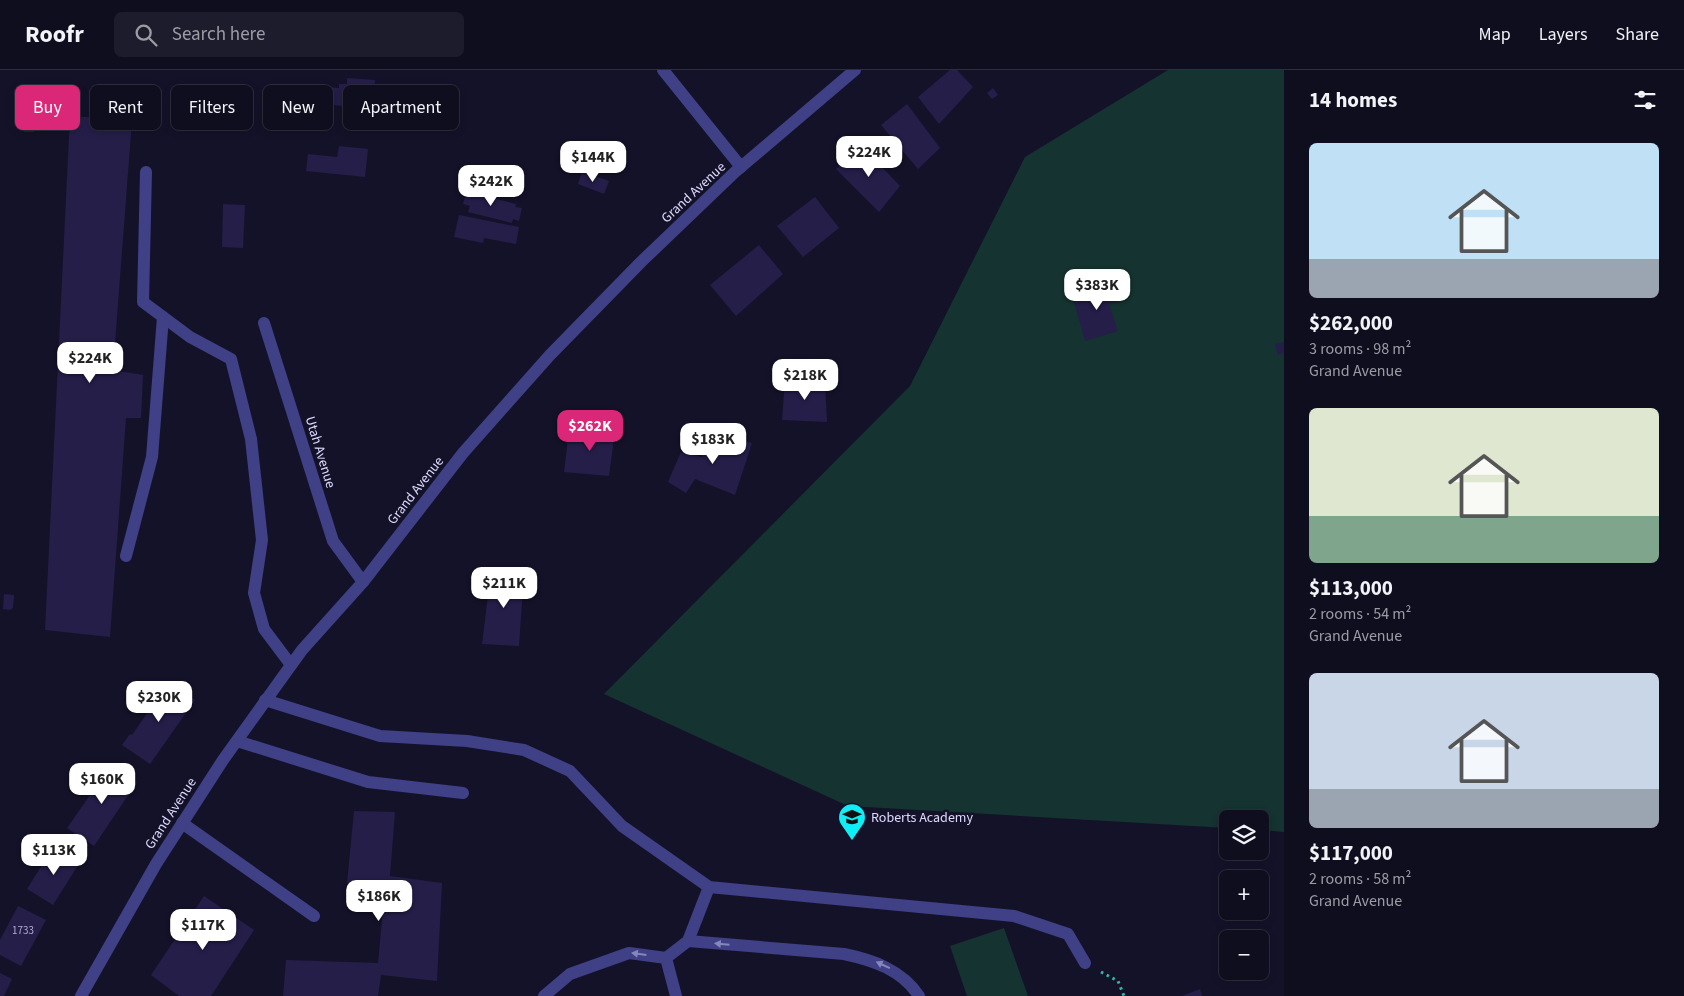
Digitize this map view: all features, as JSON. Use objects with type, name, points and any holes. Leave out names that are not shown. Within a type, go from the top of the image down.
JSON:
[{"type":"street","points":[[664,70],[741,167]]},
{"type":"street","name":"Grand Avenue","points":[[81,996],[156,864],[237,740],[292,665],[363,582],[463,453],[550,355],[640,262],[741,167],[855,70]]},
{"type":"street","points":[[146,172],[143,302],[190,337],[231,359],[250,439],[262,540],[254,592],[264,629],[292,665]]},
{"type":"street","points":[[126,556],[152,458],[163,317]]},
{"type":"street","name":"Utah Avenue","points":[[264,323],[333,541],[363,582]]},
{"type":"street","points":[[266,700],[380,736],[467,741],[524,750],[570,770],[622,826],[709,887],[1014,916],[1068,934],[1085,963]]},
{"type":"street","points":[[237,740],[368,782],[463,794]]},
{"type":"street","points":[[182,823],[314,916]]},
{"type":"street","points":[[544,996],[570,974],[629,953],[666,958],[688,942],[709,887]]},
{"type":"street","points":[[688,942],[844,954],[869,959],[893,970],[914,987],[919,996]]},
{"type":"street","points":[[666,958],[676,996]]},
{"type":"path","points":[[1085,963],[1118,982],[1124,996]]},
{"type":"green space","points":[[1168,70],[1284,70],[1284,832],[1269,831],[1269,810],[1219,810],[1219,828],[848,806],[604,694],[910,386],[1025,157]]},
{"type":"green space","points":[[1004,928],[1028,996],[967,996],[950,946]]},
{"type":"building","points":[[950,70],[957,70],[973,87],[939,124],[918,97]]},
{"type":"building","points":[[347,78],[375,80],[374,85],[343,85],[343,106],[333,105],[333,88],[339,88],[339,84],[347,84]]},
{"type":"building","points":[[993,88],[998,95],[992,99],[987,93]]},
{"type":"building","points":[[907,104],[940,148],[918,169],[881,125]]},
{"type":"building","points":[[80,117],[90,117],[90,130],[131,130],[113,370],[143,375],[141,418],[126,418],[110,637],[45,630],[69,130],[80,130]]},
{"type":"building","points":[[24,130],[34,130],[34,132],[24,132]]},
{"type":"building","points":[[339,146],[368,149],[365,177],[306,171],[308,154],[337,157]]},
{"type":"building","points":[[862,146],[900,186],[879,212],[836,169]]},
{"type":"building","points":[[582,172],[609,181],[604,194],[578,184]]},
{"type":"building","points":[[467,189],[494,195],[493,198],[516,204],[515,207],[522,208],[519,221],[513,219],[512,223],[468,212],[470,206],[463,204]]},
{"type":"building","points":[[815,197],[839,228],[803,257],[777,226]]},
{"type":"building","points":[[223,204],[245,205],[243,248],[222,247]]},
{"type":"building","points":[[459,215],[519,227],[516,244],[484,238],[483,243],[454,237]]},
{"type":"building","points":[[759,245],[783,274],[736,316],[710,285]]},
{"type":"building","points":[[1117,282],[1122,300],[1109,304],[1118,331],[1085,341],[1072,295]]},
{"type":"building","points":[[1284,342],[1284,353],[1278,355],[1275,344]]},
{"type":"building","points":[[785,380],[825,382],[827,422],[782,420]]},
{"type":"building","points":[[569,431],[615,431],[609,476],[564,472]]},
{"type":"building","points":[[707,432],[752,443],[735,495],[695,479],[686,493],[668,482],[681,452],[702,457]]},
{"type":"building","points":[[491,571],[524,573],[519,646],[482,644]]},
{"type":"building","points":[[4,594],[14,595],[13,608],[10,610],[3,609]]},
{"type":"building","points":[[167,681],[195,700],[150,764],[122,745],[130,734],[132,735],[162,692],[160,691]]},
{"type":"building","points":[[110,763],[137,782],[94,846],[67,828],[104,775],[102,773]]},
{"type":"building","points":[[354,811],[395,812],[390,876],[442,883],[437,981],[381,975],[378,996],[283,996],[286,960],[378,963],[385,887],[347,883]]},
{"type":"building","points":[[54,846],[80,862],[53,905],[27,889]]},
{"type":"building","points":[[204,896],[254,930],[211,996],[179,996],[151,975]]},
{"type":"building","points":[[18,906],[46,920],[21,966],[0,955],[0,940]]},
{"type":"building","points":[[0,973],[12,979],[4,996],[0,996]]},
{"type":"building","points":[[1200,989],[1202,996],[1182,996]]},
{"type":"place","name":"Roberts Academy","points":[[852,841]]}]
